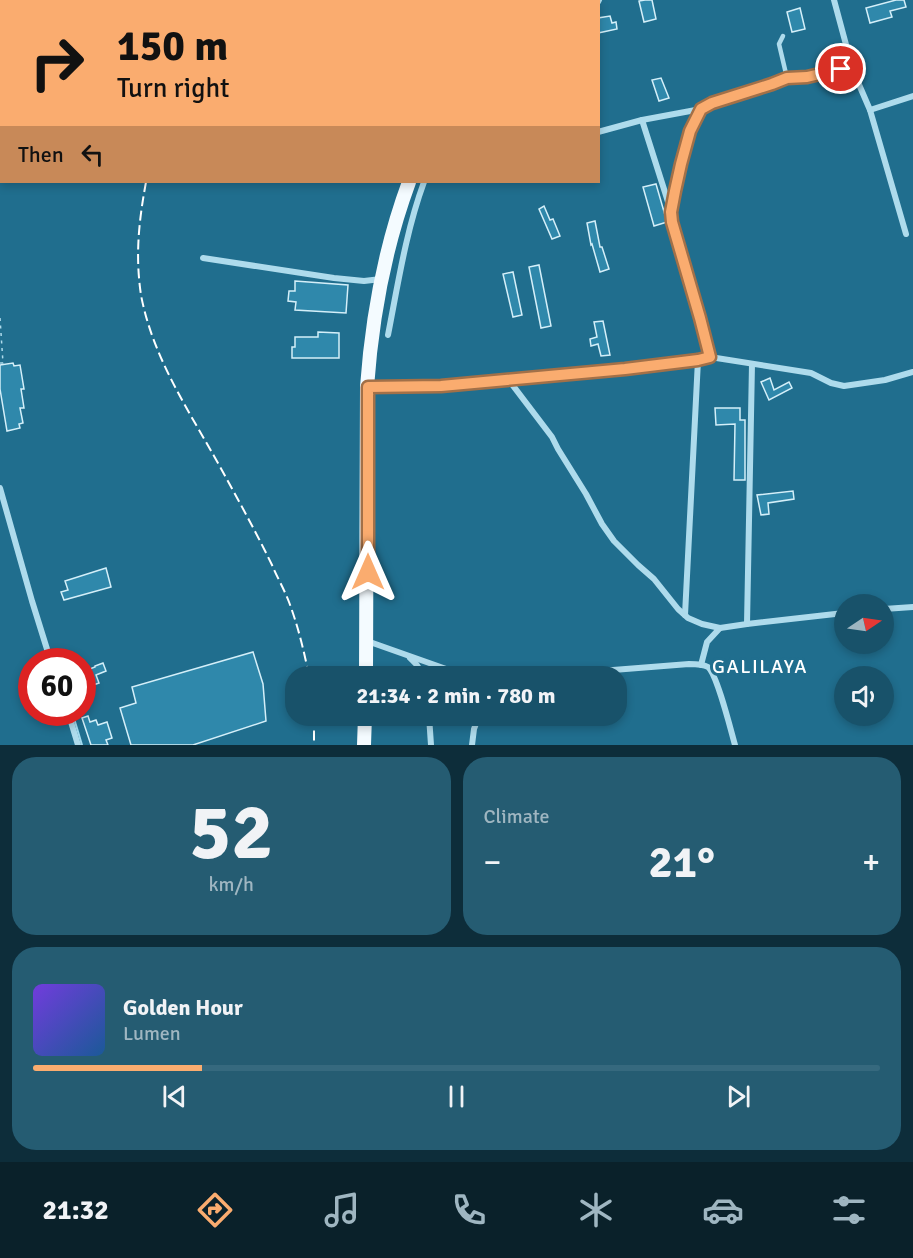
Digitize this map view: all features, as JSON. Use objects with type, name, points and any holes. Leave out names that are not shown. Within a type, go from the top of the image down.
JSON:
[{"type":"main road","points":[[366,666],[370,350],[389,246],[409,183]]},
{"type":"main road","points":[[364,745],[365,726]]},
{"type":"street","points":[[834,0],[846,42],[848,59],[870,110],[906,234]]},
{"type":"street","points":[[600,131],[642,120],[701,109],[712,103],[787,78],[807,77],[841,69],[848,59]]},
{"type":"street","points":[[870,110],[913,96]]},
{"type":"street","points":[[671,212],[690,131],[701,109]]},
{"type":"street","points":[[642,120],[671,212],[710,357]]},
{"type":"street","points":[[388,335],[401,267],[424,183]]},
{"type":"street","points":[[203,258],[334,278],[364,281],[382,279]]},
{"type":"street","points":[[368,387],[441,386],[625,369],[710,357],[811,374],[844,386],[885,380],[913,372]]},
{"type":"street","points":[[685,615],[698,360]]},
{"type":"street","points":[[747,624],[753,364]]},
{"type":"street","points":[[508,379],[552,437],[602,524],[685,615],[702,624],[720,628],[834,614]]},
{"type":"street","points":[[0,488],[47,648]]},
{"type":"street","points":[[894,608],[913,607]]},
{"type":"street","points":[[701,664],[707,642],[720,628]]},
{"type":"street","points":[[367,641],[436,666]]},
{"type":"street","points":[[409,657],[417,666]]},
{"type":"street","points":[[627,669],[689,664],[701,664],[709,668],[715,679],[735,745]]},
{"type":"street","points":[[72,726],[78,745]]},
{"type":"street","points":[[430,726],[431,745]]},
{"type":"street","points":[[472,745],[475,726]]},
{"type":"lane","points":[[783,36],[779,44],[787,78]]},
{"type":"path","points":[[0,318],[3,363],[0,363]]},
{"type":"building","points":[[652,0],[656,19],[644,22],[639,1]]},
{"type":"building","points":[[904,0],[906,7],[890,11],[892,17],[870,23],[866,8]]},
{"type":"building","points":[[800,8],[805,29],[792,32],[787,12]]},
{"type":"building","points":[[610,16],[612,23],[616,22],[617,29],[600,33],[600,18]]},
{"type":"building","points":[[661,78],[669,98],[659,101],[652,80]]},
{"type":"building","points":[[656,184],[667,222],[654,226],[643,187]]},
{"type":"building","points":[[544,206],[550,220],[553,219],[560,236],[552,239],[539,209]]},
{"type":"building","points":[[595,221],[600,247],[602,247],[609,269],[600,272],[587,223]]},
{"type":"building","points":[[539,265],[551,326],[541,328],[529,267]]},
{"type":"building","points":[[513,272],[522,315],[513,317],[503,274]]},
{"type":"building","points":[[295,281],[348,285],[346,313],[295,310],[296,302],[288,301],[289,291],[295,291]]},
{"type":"building","points":[[603,321],[610,355],[601,356],[598,344],[591,346],[590,339],[597,337],[594,322]]},
{"type":"building","points":[[318,332],[339,333],[339,358],[292,358],[295,337],[318,337]]},
{"type":"building","points":[[13,363],[14,366],[20,365],[24,389],[21,389],[24,408],[20,408],[23,423],[19,424],[20,428],[7,431],[0,389],[0,365]]},
{"type":"building","points":[[770,378],[774,390],[789,382],[792,388],[769,400],[761,382]]},
{"type":"building","points":[[715,408],[740,408],[740,420],[745,420],[745,480],[734,480],[735,424],[716,425]]},
{"type":"building","points":[[793,491],[794,499],[768,503],[769,514],[761,515],[757,495]]},
{"type":"building","points":[[106,568],[111,587],[64,600],[61,592],[68,590],[65,581]]},
{"type":"building","points":[[253,652],[263,684],[266,721],[193,745],[131,745],[120,708],[136,703],[132,687]]},
{"type":"building","points":[[103,663],[106,671],[96,675],[96,666]]},
{"type":"building","points":[[96,720],[98,725],[107,722],[112,738],[106,740],[108,745],[91,745],[85,726],[96,726]]},
{"type":"waterway","points":[[76,726],[82,745]]},
{"type":"railway","points":[[146,183],[140,224],[138,266],[146,317],[161,358],[181,398],[244,510],[285,592],[298,629],[307,666]]},
{"type":"railway","points":[[314,726],[314,745]]},
{"type":"district","name":"GALILAYA","points":[[760,666]]},
{"type":"route","points":[[368,572],[368,387],[441,386],[625,369],[710,357],[671,212],[690,131],[701,109],[712,103],[787,78],[807,77],[841,69]]}]
